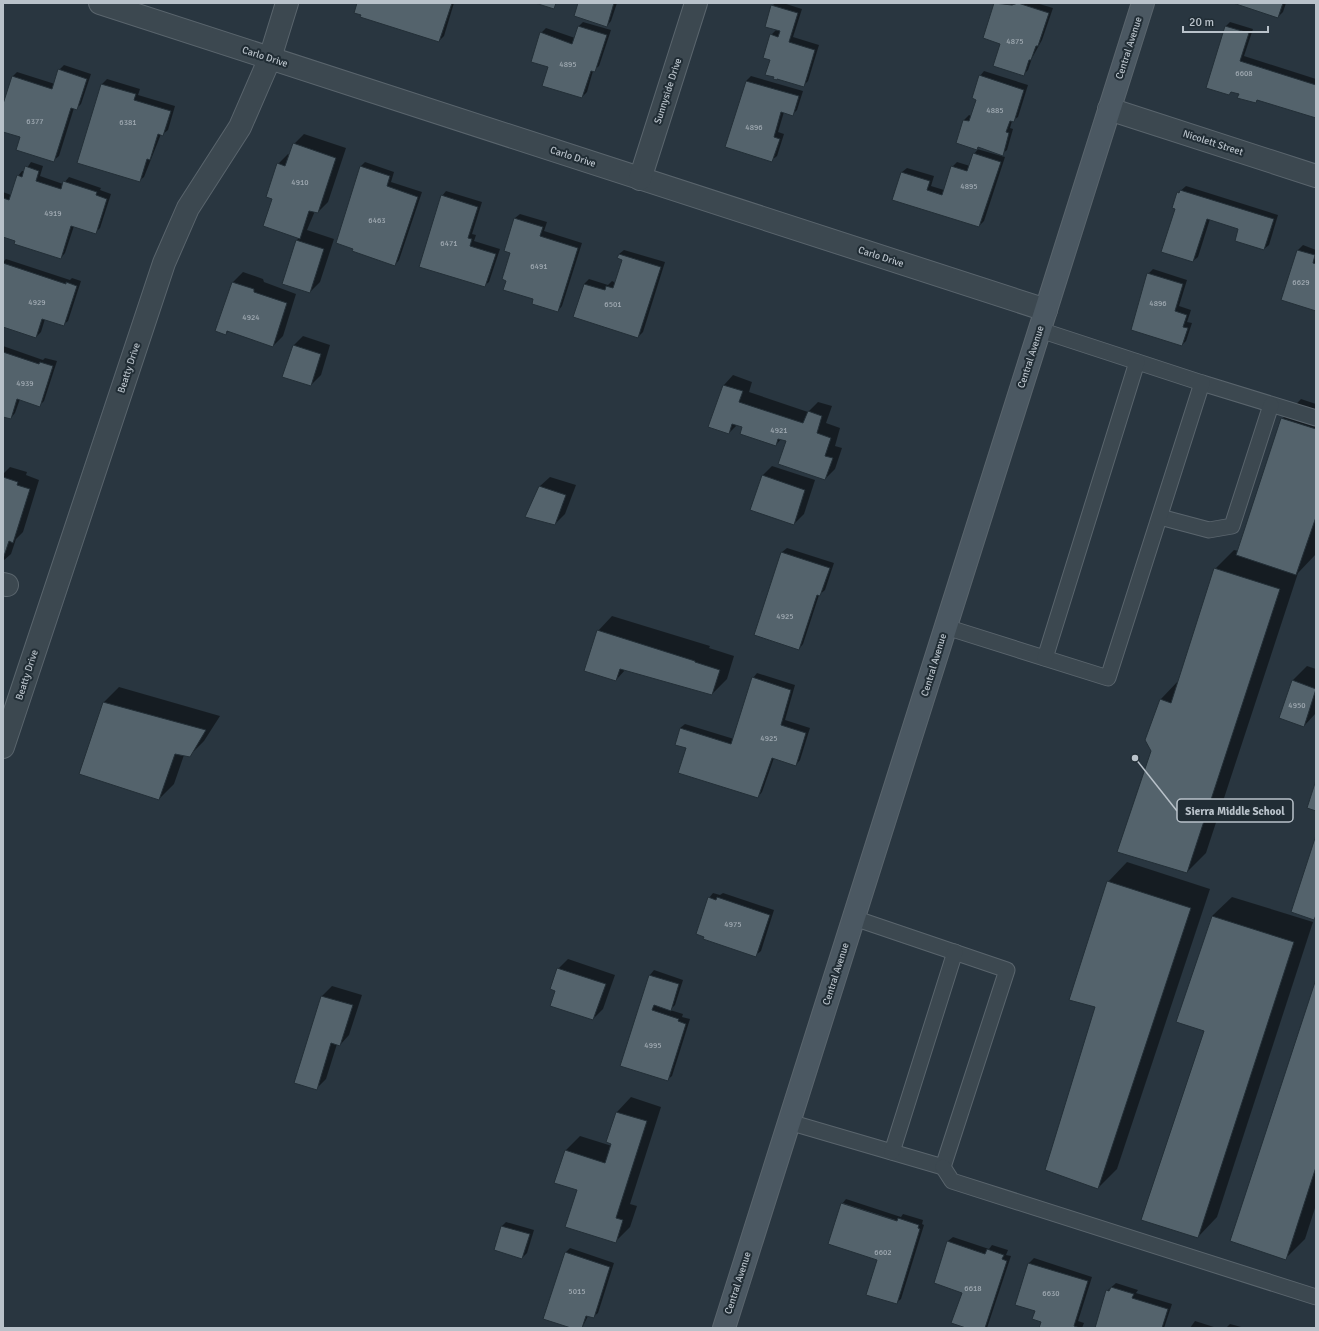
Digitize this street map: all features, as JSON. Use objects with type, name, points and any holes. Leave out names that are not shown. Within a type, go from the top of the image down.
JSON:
[{"type":"main road","name":"Central Avenue","points":[[724,1328],[1143,3]]},
{"type":"street","name":"Carlo Drive","points":[[100,3],[640,179],[1043,320]]},
{"type":"street","name":"Beatty Drive","points":[[3,747],[164,263],[188,208],[240,128],[270,58],[287,3]]},
{"type":"street","name":"Sunnyside Drive","points":[[640,179],[696,3]]},
{"type":"street","name":"Nicolett Street","points":[[1109,109],[1316,176]]},
{"type":"lane","points":[[1043,320],[1138,362],[1316,418]]},
{"type":"lane","points":[[1045,658],[1138,362]]},
{"type":"lane","points":[[946,627],[1108,678],[1202,383]]},
{"type":"lane","points":[[1160,517],[1210,530],[1232,526],[1271,405]]},
{"type":"lane","points":[[854,918],[1007,970],[943,1167]]},
{"type":"lane","points":[[892,1152],[954,952]]},
{"type":"lane","points":[[789,1122],[943,1167],[952,1181],[1316,1297]]},
{"type":"building","points":[[357,3],[452,3],[439,42],[360,17],[361,15],[354,13]]},
{"type":"building","points":[[535,3],[556,3],[554,9]]},
{"type":"building","points":[[578,3],[614,3],[607,27],[574,16]]},
{"type":"building","points":[[994,3],[1012,5],[1018,3],[1049,13],[1038,46],[1036,46],[1031,60],[1029,60],[1024,76],[993,66],[1000,44],[983,38]]},
{"type":"building","points":[[1233,3],[1283,3],[1278,18]]},
{"type":"building","points":[[771,5],[798,13],[789,42],[815,50],[804,87],[773,79],[774,77],[765,75],[770,60],[763,58],[770,34],[778,37],[780,31],[765,27]]},
{"type":"building","points":[[578,26],[607,35],[595,72],[591,71],[582,98],[542,86],[548,67],[531,62],[540,32],[572,44]]},
{"type":"building","points":[[1225,26],[1249,33],[1240,61],[1316,85],[1316,118],[1257,100],[1256,103],[1237,98],[1239,94],[1231,92],[1229,95],[1206,88]]},
{"type":"building","points":[[58,69],[87,79],[77,110],[71,108],[54,162],[16,150],[20,137],[3,132],[3,104],[12,76],[52,89]]},
{"type":"building","points":[[979,75],[1024,90],[1014,122],[1010,121],[1006,132],[1009,133],[1003,156],[978,147],[977,150],[956,143],[963,120],[969,121],[976,100],[972,98]]},
{"type":"building","points":[[746,81],[799,96],[793,116],[781,112],[774,137],[780,139],[772,162],[725,147]]},
{"type":"building","points":[[101,84],[136,94],[134,100],[171,111],[163,136],[158,134],[150,160],[147,159],[140,182],[77,163]]},
{"type":"building","points":[[293,143],[336,158],[318,213],[309,211],[300,239],[263,226],[272,199],[266,197],[277,163],[285,166]]},
{"type":"building","points":[[973,153],[1001,162],[979,227],[892,200],[901,172],[930,181],[927,190],[942,195],[951,166],[967,171]]},
{"type":"building","points":[[25,166],[39,171],[36,181],[61,189],[63,181],[97,192],[96,195],[107,199],[96,234],[71,226],[61,259],[14,244],[15,241],[3,237],[3,198],[9,200],[17,175],[22,177]]},
{"type":"building","points":[[360,166],[390,176],[387,186],[418,197],[395,266],[352,251],[353,249],[336,243]]},
{"type":"building","points":[[1180,190],[1274,219],[1264,250],[1235,241],[1238,229],[1207,219],[1193,262],[1161,252],[1175,209],[1172,208],[1177,192],[1179,193]]},
{"type":"building","points":[[441,195],[478,207],[468,238],[472,239],[470,246],[496,254],[485,287],[419,267]]},
{"type":"building","points":[[514,218],[543,227],[540,236],[578,248],[558,312],[532,304],[533,299],[503,290],[506,281],[502,279],[510,253],[504,251]]},
{"type":"building","points":[[296,240],[324,249],[310,293],[282,284]]},
{"type":"building","points":[[1297,250],[1315,255],[1313,263],[1316,264],[1316,311],[1281,300]]},
{"type":"building","points":[[619,254],[661,267],[638,338],[573,317],[584,284],[605,290],[606,286],[613,288],[622,260],[617,258]]},
{"type":"building","points":[[3,263],[66,284],[66,282],[77,286],[64,326],[42,319],[36,338],[3,327]]},
{"type":"building","points":[[1147,273],[1183,284],[1175,311],[1187,315],[1183,327],[1188,328],[1182,346],[1131,330]]},
{"type":"building","points":[[232,282],[254,289],[254,292],[287,303],[273,347],[227,331],[226,335],[215,331]]},
{"type":"building","points":[[293,345],[321,354],[311,386],[282,377]]},
{"type":"building","points":[[3,352],[39,364],[40,362],[53,366],[40,407],[17,399],[11,419],[3,417]]},
{"type":"building","points":[[723,385],[743,391],[739,402],[803,423],[808,411],[822,416],[817,433],[831,438],[825,456],[833,458],[825,480],[778,464],[786,441],[778,439],[776,446],[740,434],[742,427],[732,424],[729,434],[708,427]]},
{"type":"building","points":[[1281,418],[1316,429],[1316,517],[1296,575],[1236,555]]},
{"type":"building","points":[[762,475],[805,490],[794,525],[750,510]]},
{"type":"building","points":[[3,477],[18,482],[17,485],[30,489],[13,543],[9,541],[3,559]]},
{"type":"building","points":[[539,486],[566,495],[555,525],[525,517]]},
{"type":"building","points":[[781,552],[830,568],[820,596],[817,595],[799,650],[754,635]]},
{"type":"building","points":[[1214,568],[1280,589],[1187,873],[1117,852],[1151,751],[1145,740],[1160,699],[1171,703]]},
{"type":"building","points":[[597,630],[720,670],[712,695],[620,669],[616,681],[584,671]]},
{"type":"building","points":[[752,677],[791,690],[781,725],[806,733],[796,766],[772,758],[758,798],[678,773],[686,748],[675,745],[680,728],[731,744]]},
{"type":"building","points":[[1292,680],[1316,689],[1304,727],[1279,718]]},
{"type":"building","points":[[103,702],[206,730],[190,757],[175,754],[159,800],[79,774]]},
{"type":"building","points":[[1316,780],[1316,811],[1307,808]]},
{"type":"building","points":[[1316,835],[1316,915],[1314,920],[1291,912]]},
{"type":"building","points":[[1107,881],[1191,908],[1098,1189],[1045,1170],[1095,1007],[1069,1000]]},
{"type":"building","points":[[708,897],[716,900],[717,897],[770,915],[756,957],[703,939],[704,937],[696,934]]},
{"type":"building","points":[[1212,916],[1294,942],[1198,1238],[1141,1220],[1204,1031],[1176,1022]]},
{"type":"building","points":[[557,968],[606,984],[593,1020],[550,1006],[555,991],[550,989]]},
{"type":"building","points":[[649,975],[679,984],[671,1011],[654,1005],[652,1010],[679,1019],[678,1021],[686,1024],[668,1081],[620,1066]]},
{"type":"building","points":[[1316,979],[1316,1167],[1286,1260],[1230,1241]]},
{"type":"building","points":[[321,996],[353,1005],[340,1046],[331,1043],[317,1090],[294,1083]]},
{"type":"building","points":[[616,1112],[647,1121],[616,1218],[623,1220],[616,1243],[565,1227],[577,1190],[554,1183],[565,1150],[605,1163],[611,1144],[606,1142]]},
{"type":"building","points":[[841,1203],[897,1221],[898,1218],[919,1225],[918,1228],[920,1229],[897,1304],[866,1295],[877,1260],[828,1244]]},
{"type":"building","points":[[501,1226],[530,1234],[522,1259],[494,1250]]},
{"type":"building","points":[[947,1241],[985,1254],[987,1249],[1004,1255],[1002,1259],[1007,1261],[985,1328],[966,1328],[951,1323],[962,1293],[934,1283]]},
{"type":"building","points":[[565,1252],[610,1267],[594,1318],[586,1316],[582,1328],[571,1328],[543,1319]]},
{"type":"building","points":[[1028,1263],[1088,1281],[1074,1326],[1080,1328],[1039,1328],[1041,1322],[1032,1319],[1035,1311],[1015,1305]]},
{"type":"building","points":[[1111,1287],[1134,1294],[1132,1298],[1168,1309],[1162,1328],[1095,1328],[1106,1290],[1109,1291]]},
{"type":"place","name":"Sierra Middle School","points":[[1135,758]]}]
